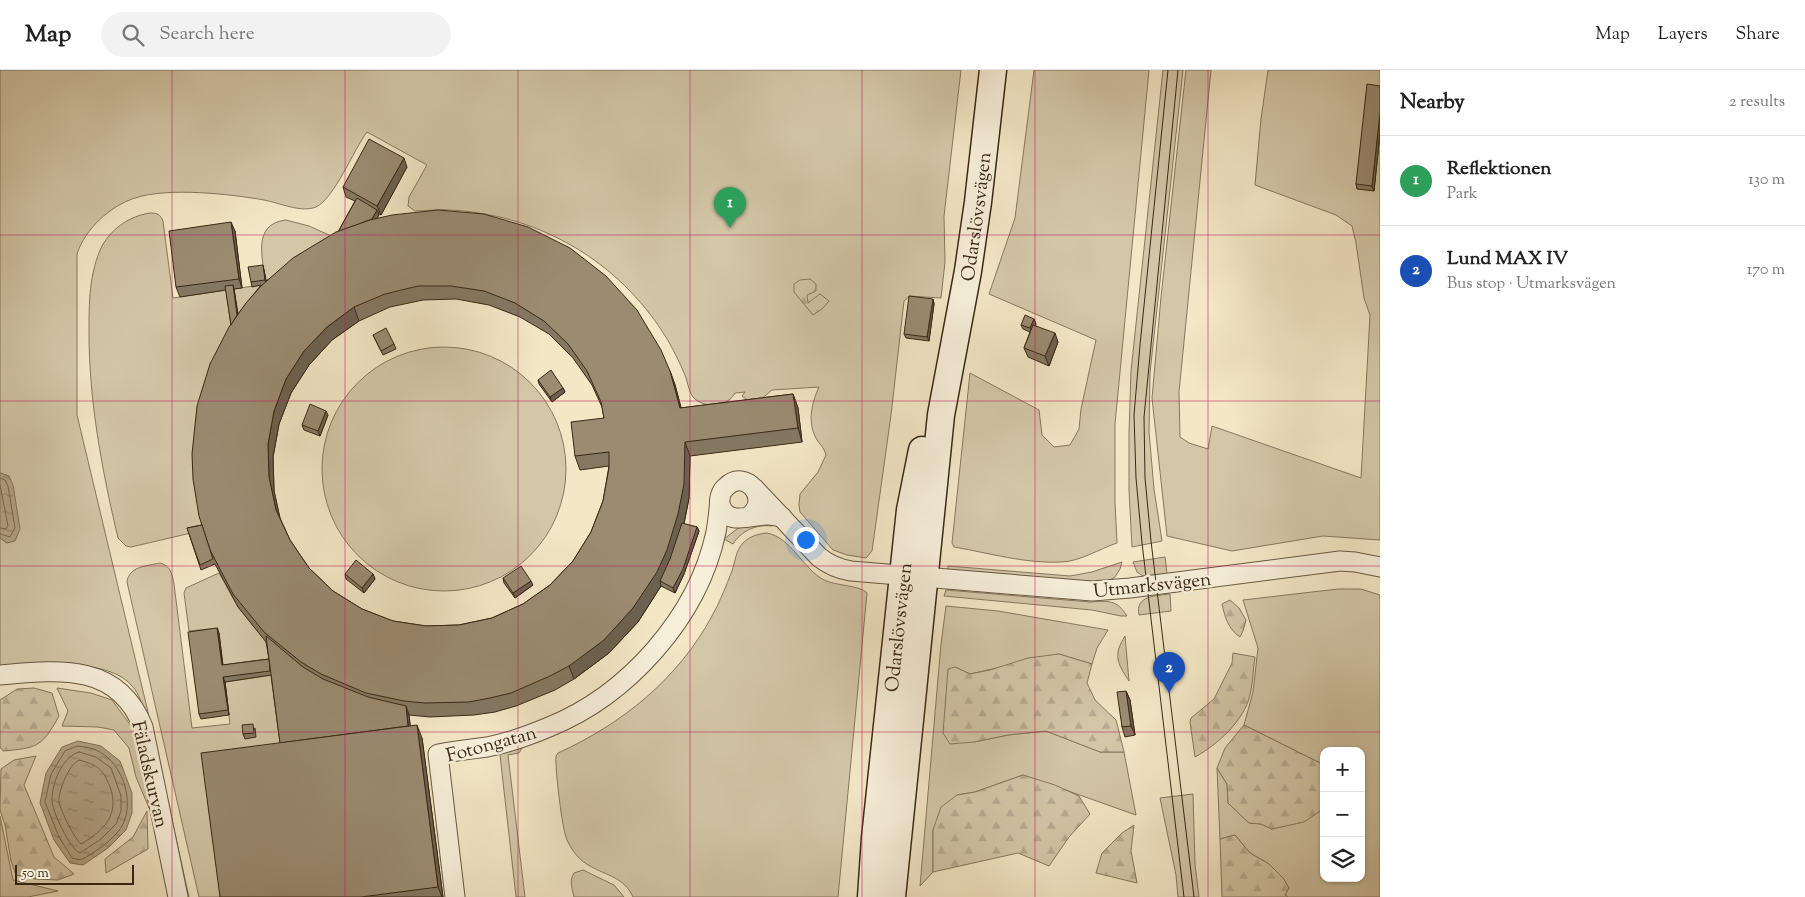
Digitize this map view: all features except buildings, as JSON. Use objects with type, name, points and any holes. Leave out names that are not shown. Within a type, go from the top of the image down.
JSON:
[{"type":"main road","name":"Odarslövsvägen","points":[[892,897],[914,576],[910,510],[922,448],[951,362],[968,271],[978,202],[992,70]]},
{"type":"main road","name":"Odarslövsvägen","points":[[871,897],[875,838],[914,576]]},
{"type":"street","points":[[782,517],[766,515],[745,518],[730,517],[724,512],[720,498],[724,488],[733,482],[744,482],[754,488],[828,564],[839,569],[914,576]]},
{"type":"street","name":"Fotongatan","points":[[713,542],[724,531],[754,512],[758,505],[758,498],[754,488]]},
{"type":"street","name":"Fotongatan","points":[[455,897],[438,754],[488,747],[548,728],[581,711],[626,680],[652,654],[677,621],[693,592],[713,542],[720,498]]},
{"type":"street","name":"Utmarksvägen","points":[[914,576],[1092,591],[1340,562],[1356,562],[1380,567]]},
{"type":"street","name":"Fäladskurvan","points":[[0,675],[48,672],[85,675],[109,683],[129,700],[137,711],[143,727],[178,897]]},
{"type":"green space","points":[[0,70],[961,70],[944,216],[945,262],[941,298],[910,296],[904,301],[891,415],[872,551],[866,558],[847,555],[833,550],[800,512],[800,494],[818,472],[826,455],[813,432],[811,419],[814,399],[819,387],[772,390],[759,401],[749,401],[742,396],[745,392],[735,393],[728,401],[717,405],[700,402],[691,394],[680,363],[660,328],[641,303],[619,280],[569,244],[541,230],[512,220],[481,213],[449,210],[415,211],[408,206],[409,197],[427,165],[367,132],[330,194],[323,202],[310,209],[250,198],[181,192],[149,195],[126,202],[108,213],[92,227],[77,254],[77,415],[148,712],[189,897],[180,897],[144,712],[139,696],[133,687],[122,677],[107,671],[71,664],[0,666],[0,538],[7,543],[9,476],[0,473]]},
{"type":"green space","points":[[1034,70],[1149,70],[1115,424],[1117,543],[1083,557],[1062,562],[1008,557],[954,547],[952,543],[970,373],[1039,410],[1042,435],[1054,447],[1070,445],[1079,429],[1081,409],[1096,340],[989,294],[1015,218]]},
{"type":"green space","points":[[1163,70],[1183,70],[1150,373],[1149,432],[1154,489],[1162,541],[1132,547],[1129,490],[1131,371]]},
{"type":"green space","points":[[1186,70],[1211,70],[1179,392],[1180,437],[1189,443],[1208,449],[1212,426],[1361,478],[1370,315],[1364,298],[1352,226],[1336,215],[1255,185],[1268,70],[1380,70],[1380,540],[1323,536],[1232,551],[1167,536],[1152,398]]},
{"type":"green space","points":[[150,213],[158,214],[163,221],[173,298],[227,290],[234,341],[204,530],[131,547],[126,546],[118,538],[98,436],[91,384],[90,299],[94,267],[106,240],[122,224],[135,217]]},
{"type":"green space","points":[[286,220],[309,226],[338,239],[240,330],[234,289],[266,284],[262,254],[264,236],[268,228],[275,223]]},
{"type":"green space","points":[[810,279],[816,284],[816,291],[807,295],[808,303],[820,294],[829,301],[813,315],[794,292],[794,284],[800,280]]},
{"type":"green space","points":[[444,347],[468,350],[491,357],[512,368],[530,383],[545,401],[556,422],[563,445],[566,469],[563,493],[556,516],[545,537],[530,555],[512,570],[491,581],[468,588],[444,591],[420,588],[397,581],[376,570],[358,555],[343,537],[332,516],[325,493],[322,469],[325,445],[332,422],[343,401],[358,383],[376,368],[397,357],[420,350]]},
{"type":"green space","points":[[751,524],[772,524],[772,526],[760,526],[749,529],[740,535],[733,544],[724,539],[737,529]]},
{"type":"green space","points":[[767,533],[783,541],[816,575],[824,580],[859,588],[867,593],[838,897],[633,897],[620,881],[586,864],[569,844],[561,812],[556,756],[558,753],[582,741],[626,714],[683,660],[718,605],[741,546],[751,537]]},
{"type":"green space","points":[[1165,557],[1167,574],[1143,576],[1137,572],[1133,562]]},
{"type":"green space","points":[[1122,562],[1115,577],[1105,583],[1081,586],[948,571],[948,566],[1070,576],[1092,572]]},
{"type":"green space","points":[[160,563],[169,568],[174,584],[192,728],[230,724],[225,682],[273,675],[284,757],[223,897],[199,897],[127,582],[128,577],[135,570]]},
{"type":"green space","points":[[219,573],[238,607],[269,645],[272,663],[223,670],[218,628],[189,631],[184,593],[186,588]]},
{"type":"green space","points":[[1338,589],[1361,589],[1380,595],[1380,897],[1288,897],[1285,895],[1289,888],[1283,878],[1269,864],[1250,853],[1235,835],[1220,839],[1217,768],[1227,784],[1228,803],[1249,823],[1261,824],[1272,829],[1320,811],[1320,882],[1365,882],[1365,747],[1320,747],[1320,763],[1244,725],[1253,692],[1258,648],[1243,600]]},
{"type":"green space","points":[[946,590],[1090,602],[1112,602],[1119,606],[1127,616],[1092,610],[944,596]]},
{"type":"green space","points":[[1170,594],[1171,611],[1139,615],[1140,604],[1143,600],[1153,596]]},
{"type":"green space","points":[[1230,600],[1239,608],[1246,620],[1240,637],[1230,626],[1224,614],[1222,604]]},
{"type":"green space","points":[[946,606],[998,611],[1108,630],[1097,648],[1092,664],[1059,654],[970,674],[955,667],[974,742],[1008,735],[1046,731],[1100,752],[1124,752],[1136,815],[1023,775],[975,792],[957,795],[933,830],[933,872],[920,886]]},
{"type":"green space","points":[[1125,636],[1129,681],[1118,659],[1119,649]]},
{"type":"green space","points":[[1233,653],[1255,657],[1247,705],[1236,723],[1220,739],[1195,757],[1191,718],[1214,699],[1232,663]]},
{"type":"green space","points":[[1059,654],[1092,664],[1087,683],[1095,700],[1116,720],[1124,752],[1100,752],[1046,731],[950,744],[943,733],[948,669],[955,667],[970,674],[1028,658]]},
{"type":"green space","points":[[34,688],[52,693],[59,716],[48,734],[37,744],[24,749],[3,751],[0,747],[0,700],[17,689]]},
{"type":"green space","points":[[57,688],[91,693],[112,700],[142,741],[149,808],[136,777],[129,748],[114,730],[98,727],[62,726],[68,711]]},
{"type":"green space","points":[[1244,725],[1320,763],[1320,811],[1304,822],[1272,829],[1261,824],[1249,823],[1228,803],[1227,784],[1217,768],[1225,748]]},
{"type":"green space","points":[[518,746],[522,748],[519,753],[508,755],[525,897],[516,897],[500,755],[504,749]]},
{"type":"green space","points":[[36,756],[24,785],[54,857],[74,874],[58,880],[35,879],[16,875],[11,861],[5,825],[0,810],[1,769],[14,760]]},
{"type":"green space","points":[[1023,775],[1055,785],[1079,796],[1090,814],[1069,837],[1049,866],[1018,853],[933,872],[933,830],[941,807],[957,795],[975,792]]},
{"type":"green space","points":[[1193,794],[1195,864],[1199,897],[1178,897],[1176,875],[1160,798]]},
{"type":"green space","points":[[147,811],[148,849],[106,873],[105,859],[133,837]]},
{"type":"green space","points":[[0,816],[13,880],[58,891],[28,897],[0,897]]},
{"type":"green space","points":[[1134,825],[1131,851],[1137,883],[1096,873],[1102,853],[1122,833]]},
{"type":"green space","points":[[1235,835],[1250,853],[1269,864],[1283,878],[1289,888],[1285,895],[1288,897],[1222,897],[1220,839]]},
{"type":"green space","points":[[583,870],[614,885],[624,897],[574,897],[571,885],[572,876],[574,873]]},
{"type":"water","points":[[0,473],[9,476],[13,485],[20,529],[15,541],[7,543],[0,538]]},
{"type":"water","points":[[78,741],[101,746],[120,761],[132,793],[132,813],[126,830],[108,848],[83,865],[70,863],[54,840],[40,803],[46,773],[62,747]]},
{"type":"tram line","points":[[1168,70],[1134,415],[1136,478],[1142,543],[1184,897]]},
{"type":"tram line","points":[[1178,70],[1144,417],[1145,478],[1194,897]]},
{"type":"place","name":"Reflektionen","points":[[730,228]]},
{"type":"place","name":"Lund MAX IV","points":[[1169,693]]}]
